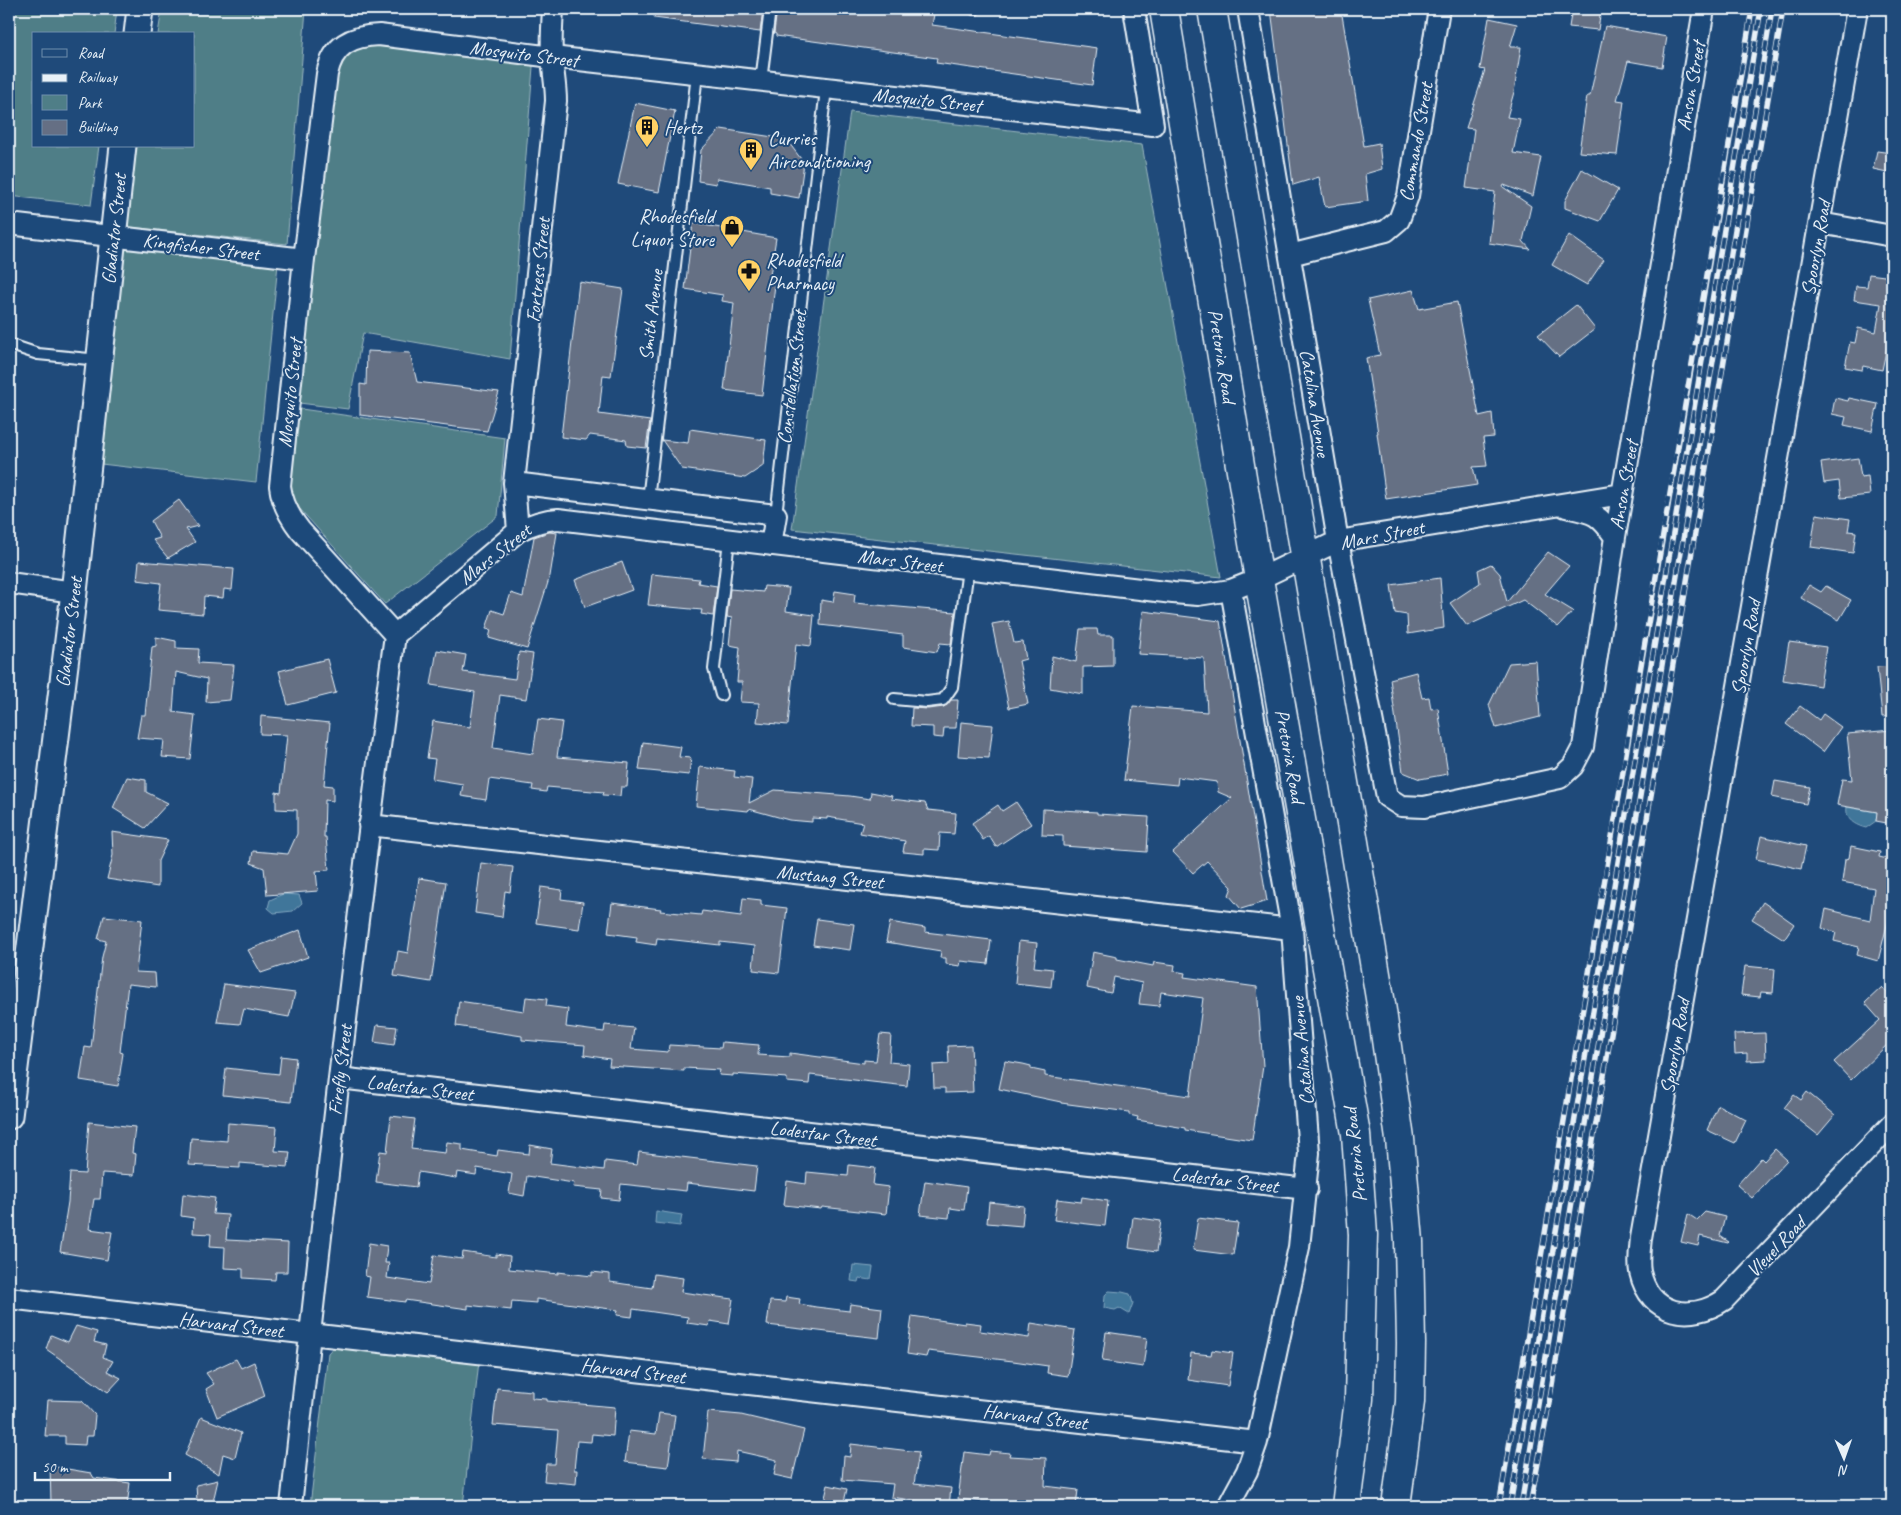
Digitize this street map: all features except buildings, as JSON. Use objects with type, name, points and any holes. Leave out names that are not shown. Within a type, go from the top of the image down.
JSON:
[{"type":"main road","name":"Pretoria Road","points":[[1164,9],[1259,579],[1356,1134],[1363,1236],[1359,1399],[1346,1506]]},
{"type":"main road","points":[[1212,9],[1304,557],[1351,821],[1381,1004],[1400,1139],[1409,1241],[1411,1343],[1410,1402],[1396,1506]]},
{"type":"street","points":[[137,32],[140,9]]},
{"type":"street","name":"Fortress Street","points":[[518,532],[514,483],[556,101],[551,36],[553,9]]},
{"type":"street","name":"Mosquito Street","points":[[395,635],[294,522],[283,502],[280,486],[304,259],[327,74],[332,56],[338,49],[350,40],[364,36],[379,35],[552,58],[1153,125],[1134,9]]},
{"type":"street","name":"Catalina Avenue","points":[[1248,9],[1338,541],[1386,797]]},
{"type":"street","name":"Commando Street","points":[[1290,256],[1386,230],[1399,220],[1408,196],[1439,9]]},
{"type":"street","name":"Anson Street","points":[[1386,797],[1401,806],[1424,807],[1560,778],[1573,766],[1583,747],[1622,494],[1704,9]]},
{"type":"street","name":"Spoorlyn Road","points":[[1644,1285],[1639,1264],[1641,1238],[1857,9]]},
{"type":"street","name":"Gladiator Street","points":[[9,1116],[74,592],[123,148]]},
{"type":"street","points":[[1820,223],[1892,236]]},
{"type":"street","name":"Kingfisher Street","points":[[9,224],[304,259]]},
{"type":"street","points":[[514,483],[776,515]]},
{"type":"street","name":"Mars Street","points":[[395,635],[518,532],[533,523],[558,519],[1198,595],[1231,590],[1259,579],[1338,541],[1622,494]]},
{"type":"street","points":[[1556,505],[1592,513],[1600,517],[1615,537]]},
{"type":"street","name":"Constellation Street","points":[[771,545],[776,515]]},
{"type":"street","points":[[9,583],[74,592]]},
{"type":"street","name":"Catalina Avenue","points":[[1228,1506],[1247,1471],[1257,1442],[1299,1247],[1307,1189],[1309,1153],[1292,929],[1231,590]]},
{"type":"street","name":"Firefly Street","points":[[292,1506],[339,1078],[369,825],[395,635]]},
{"type":"street","name":"Mustang Street","points":[[369,825],[1292,929]]},
{"type":"street","name":"Lodestar Street","points":[[339,1078],[1307,1189]]},
{"type":"street","name":"Vleuel Road","points":[[1644,1285],[1658,1303],[1666,1309],[1677,1313],[1695,1312],[1716,1306],[1733,1291],[1892,1124]]},
{"type":"street","name":"Harvard Street","points":[[9,1298],[1257,1442]]},
{"type":"lane","points":[[761,81],[770,9]]},
{"type":"lane","name":"Smith Avenue","points":[[648,500],[697,74]]},
{"type":"lane","name":"Constellation Street","points":[[776,515],[826,89]]},
{"type":"lane","points":[[11,346],[38,354],[99,360]]},
{"type":"lane","points":[[721,695],[714,669],[730,540]]},
{"type":"lane","points":[[894,699],[927,702],[943,700],[952,687],[968,568]]},
{"type":"green space","points":[[9,9],[117,9],[114,32],[32,32],[32,148],[99,148],[91,205],[9,196]]},
{"type":"green space","points":[[162,9],[306,9],[287,244],[121,226],[136,148],[195,148],[195,32],[158,32]]},
{"type":"green space","points":[[372,34],[534,54],[510,359],[363,333],[348,409],[291,402],[330,60]]},
{"type":"green space","points":[[850,112],[1142,145],[1221,577],[792,529]]},
{"type":"green space","points":[[123,249],[278,264],[256,482],[101,464]]},
{"type":"green space","points":[[287,407],[505,438],[498,516],[385,604],[282,489]]},
{"type":"green space","points":[[336,1344],[479,1361],[463,1506],[310,1506],[328,1353]]},
{"type":"water","points":[[1847,807],[1877,812],[1876,821],[1866,828],[1858,825],[1849,819]]},
{"type":"water","points":[[283,894],[299,895],[302,903],[293,911],[274,913],[268,908],[270,900]]},
{"type":"water","points":[[656,1211],[682,1215],[680,1226],[655,1223]]},
{"type":"water","points":[[853,1265],[873,1267],[871,1280],[859,1278],[858,1282],[851,1281]]},
{"type":"water","points":[[1109,1291],[1130,1294],[1133,1303],[1129,1314],[1119,1308],[1115,1310],[1104,1308],[1105,1295]]},
{"type":"railway","points":[[1499,1506],[1752,9]]},
{"type":"railway","points":[[1510,1506],[1761,9]]},
{"type":"railway","points":[[1521,1506],[1772,9]]},
{"type":"railway","points":[[1530,1506],[1547,1415],[1783,9]]},
{"type":"place","name":"Hertz","points":[[647,148]]},
{"type":"place","name":"Curries Airconditioning","points":[[751,171]]},
{"type":"place","name":"Rhodesfield Liquor Store","points":[[732,248]]},
{"type":"place","name":"Rhodesfield Pharmacy","points":[[749,292]]}]
